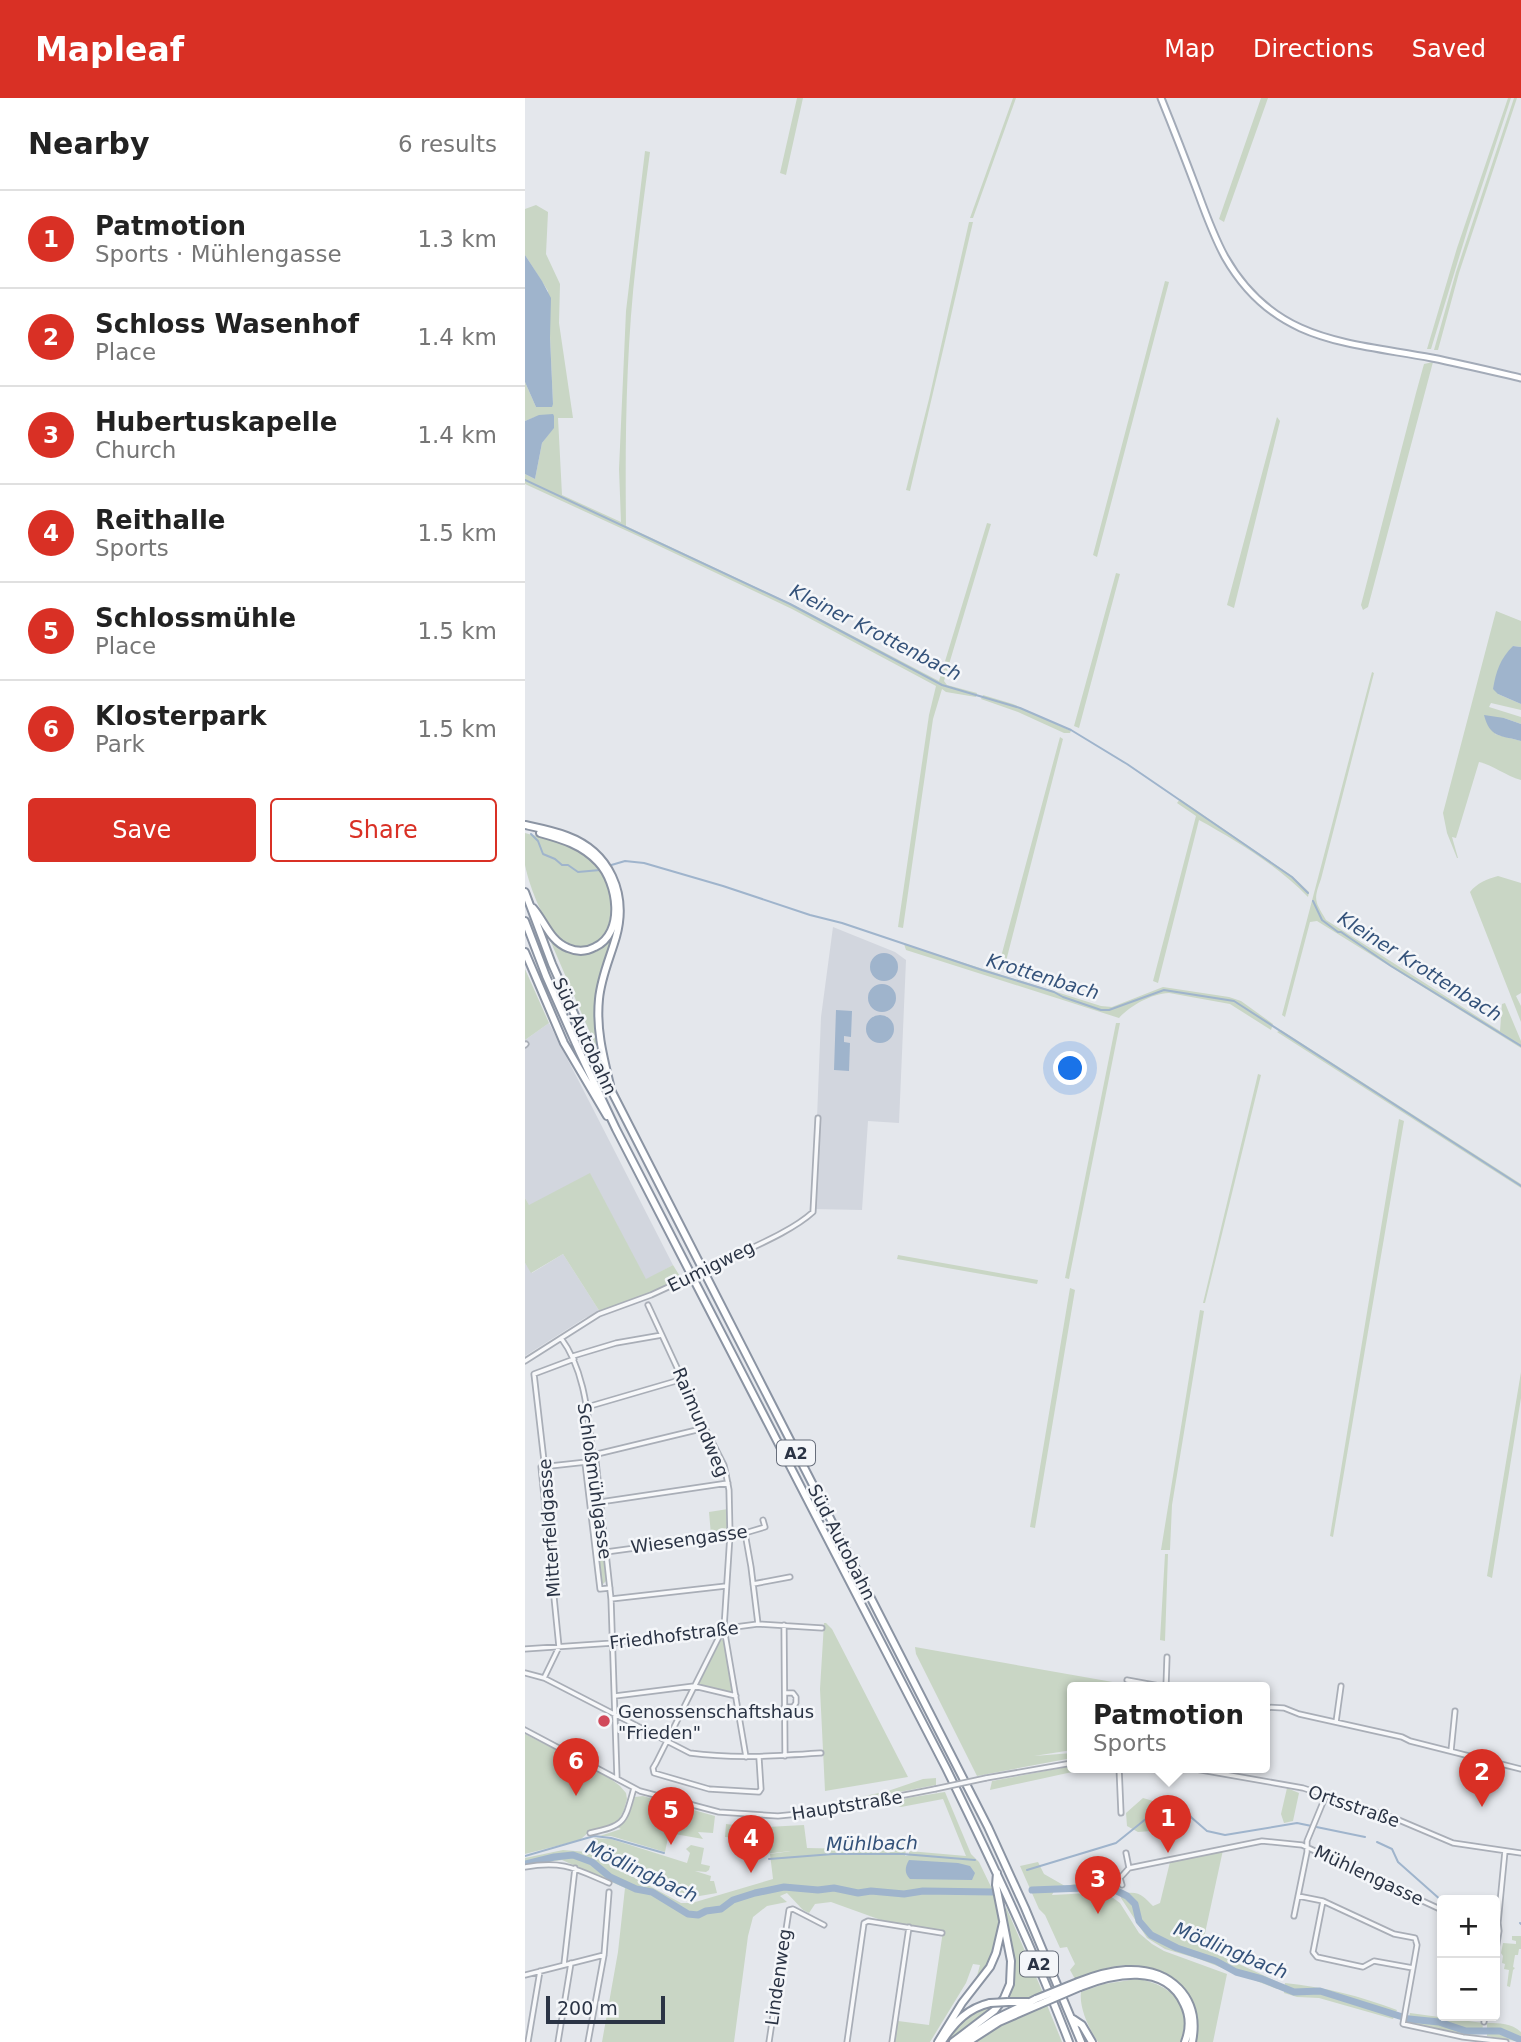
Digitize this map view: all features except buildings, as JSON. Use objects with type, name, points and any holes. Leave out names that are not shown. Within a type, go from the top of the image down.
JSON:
[{"type":"highway","points":[[525,827],[565,840],[600,860],[619,897],[619,923],[602,981],[598,1013],[600,1045],[613,1097]]},
{"type":"highway","points":[[529,903],[557,941],[567,948],[588,950],[605,941],[614,922],[614,898],[608,871]]},
{"type":"highway","name":"Süd Autobahn","points":[[525,892],[552,964],[613,1097],[988,1827],[1081,2042]]},
{"type":"highway","name":"Süd Autobahn","points":[[525,921],[569,1028],[616,1129],[875,1628],[997,1871],[1044,1977],[1069,2042]]},
{"type":"highway","points":[[525,951],[564,1042],[598,1103],[616,1129]]},
{"type":"highway","points":[[953,2042],[995,2010],[1007,1991],[1012,1968],[996,1885],[997,1871]]},
{"type":"highway","points":[[940,2042],[962,2003],[990,1967],[1000,1941],[1004,1917]]},
{"type":"highway","points":[[961,2042],[987,2024],[1034,2002],[1104,1973],[1125,1970],[1146,1971],[1164,1977],[1177,1986],[1188,2000],[1193,2017],[1192,2042]]},
{"type":"highway","points":[[1079,1985],[1124,1975],[1141,1975],[1165,1983],[1179,1995],[1186,2007],[1189,2021],[1185,2042]]},
{"type":"highway","points":[[940,2042],[964,2015],[973,2009],[990,2003],[1034,2002]]},
{"type":"highway","points":[[968,2042],[1034,2002]]},
{"type":"highway","points":[[1072,2018],[1082,2025],[1092,2042]]},
{"type":"main road","points":[[1161,98],[1217,242],[1232,269],[1267,307],[1296,326],[1328,340],[1431,358],[1521,378]]},
{"type":"street","name":"Eumigweg","points":[[525,1361],[599,1314],[651,1295],[716,1265],[813,1212],[818,1118]]},
{"type":"street","name":"Raimundweg","points":[[648,1305],[724,1465],[728,1483],[730,1535],[724,1628]]},
{"type":"street","points":[[573,1357],[616,1343],[662,1335]]},
{"type":"street","name":"Schloßmühlgasse","points":[[561,1338],[573,1357],[596,1461],[611,1599],[617,1777]]},
{"type":"street","name":"Mitterfeldgasse","points":[[559,1647],[534,1374],[573,1357]]},
{"type":"street","points":[[586,1407],[683,1379]]},
{"type":"street","points":[[593,1455],[705,1428]]},
{"type":"street","points":[[541,1467],[596,1461]]},
{"type":"street","name":"Schloßmühlgasse","points":[[585,1463],[600,1588],[610,1588]]},
{"type":"street","points":[[600,1502],[728,1483]]},
{"type":"street","name":"Wiesengasse","points":[[606,1552],[745,1533],[765,1527],[763,1520]]},
{"type":"street","points":[[745,1533],[758,1624]]},
{"type":"street","points":[[753,1584],[790,1577]]},
{"type":"street","points":[[611,1599],[726,1586]]},
{"type":"street","name":"Friedhofstraße","points":[[525,1649],[613,1643],[758,1624],[822,1628]]},
{"type":"street","points":[[784,1625],[785,1755]]},
{"type":"street","points":[[724,1628],[653,1768],[655,1773],[709,1789],[759,1792],[759,1758]]},
{"type":"street","points":[[724,1628],[746,1757]]},
{"type":"street","points":[[544,1678],[559,1647]]},
{"type":"street","points":[[1165,1682],[1167,1657]]},
{"type":"street","points":[[525,1673],[544,1678],[689,1753],[759,1758],[821,1753]]},
{"type":"street","points":[[1127,1681],[1133,1682]]},
{"type":"street","points":[[615,1696],[694,1686],[736,1696]]},
{"type":"street","points":[[1336,1722],[1341,1686]]},
{"type":"street","points":[[784,1692],[793,1693],[796,1697],[793,1707],[784,1707]]},
{"type":"street","points":[[1270,1708],[1288,1709],[1521,1769]]},
{"type":"street","points":[[1450,1751],[1455,1711]]},
{"type":"street","name":"Hauptstraße","points":[[525,1730],[646,1793],[711,1810],[778,1816],[842,1808],[1067,1764]]},
{"type":"street","points":[[1119,1773],[1121,1813]]},
{"type":"street","name":"Ortsstraße","points":[[1218,1773],[1303,1788],[1394,1818],[1453,1843],[1521,1853]]},
{"type":"street","points":[[590,1833],[615,1828],[621,1823],[634,1788]]},
{"type":"street","points":[[1294,1916],[1307,1841],[1326,1795]]},
{"type":"street","name":"Mühlengasse","points":[[1129,1868],[1262,1841],[1302,1845],[1437,1908]]},
{"type":"street","points":[[1500,1896],[1505,1851]]},
{"type":"street","points":[[1122,1885],[1121,1878],[1129,1868],[1126,1853]]},
{"type":"street","points":[[525,1867],[558,1864],[575,1868],[609,1883]]},
{"type":"street","points":[[564,1964],[575,1868]]},
{"type":"street","points":[[588,2042],[604,1955],[609,1892]]},
{"type":"street","points":[[1298,1896],[1323,1901],[1394,1934],[1415,1938],[1417,1945],[1403,2022],[1463,2037],[1506,2042]]},
{"type":"street","points":[[1323,1901],[1313,1952],[1317,1957],[1363,1966],[1374,1961],[1413,1968]]},
{"type":"street","name":"Lindenweg","points":[[769,2042],[789,1910],[793,1909],[824,1926]]},
{"type":"street","points":[[846,2042],[864,1923],[867,1921],[942,1933]]},
{"type":"street","points":[[892,2042],[909,1927]]},
{"type":"street","points":[[525,1975],[604,1955]]},
{"type":"street","points":[[558,2042],[571,1963]]},
{"type":"street","points":[[528,2042],[540,1971]]},
{"type":"shaded area","points":[[833,927],[895,952],[906,960],[899,1123],[868,1121],[862,1210],[813,1209],[820,1129],[817,1118],[821,1017]]},
{"type":"shaded area","points":[[549,1023],[673,1265],[646,1280],[590,1174],[529,1206],[525,1198],[525,1040]]},
{"type":"shaded area","points":[[563,1254],[600,1312],[585,1318],[525,1356],[525,1263],[532,1273]]},
{"type":"green space","points":[[797,98],[803,98],[786,175],[780,173]]},
{"type":"green space","points":[[1013,98],[1016,98],[973,218],[970,218]]},
{"type":"green space","points":[[1261,98],[1268,98],[1224,222],[1219,219]]},
{"type":"green space","points":[[1508,98],[1511,98],[1431,349],[1427,349],[1457,248]]},
{"type":"green space","points":[[1514,98],[1517,98],[1459,273],[1438,350],[1434,350],[1456,272]]},
{"type":"green space","points":[[645,151],[650,152],[636,263],[628,362],[626,526],[796,606],[939,681],[987,523],[991,524],[944,681],[947,685],[977,693],[976,697],[942,689],[933,719],[903,928],[898,927],[929,715],[936,686],[792,609],[525,484],[525,474],[535,479],[542,443],[554,427],[535,417],[525,421],[525,382],[536,407],[553,404],[548,291],[525,255],[525,209],[536,205],[548,212],[546,254],[560,284],[559,323],[573,418],[558,418],[562,495],[621,522],[619,469],[626,311]]},
{"type":"green space","points":[[969,222],[973,222],[910,491],[906,490]]},
{"type":"green space","points":[[1165,281],[1169,282],[1097,557],[1093,555]]},
{"type":"green space","points":[[1433,362],[1368,607],[1363,610],[1361,605],[1424,364]]},
{"type":"green space","points":[[1277,417],[1280,421],[1234,608],[1227,605]]},
{"type":"green space","points":[[1116,573],[1120,574],[1079,728],[1074,726]]},
{"type":"green space","points":[[1496,611],[1521,621],[1521,647],[1513,646],[1498,694],[1521,704],[1521,710],[1491,703],[1489,707],[1521,717],[1521,724],[1504,718],[1495,734],[1521,741],[1521,780],[1479,762],[1456,838],[1452,837],[1457,858],[1447,833],[1443,813]]},
{"type":"green space","points":[[1372,672],[1374,673],[1317,892],[1317,904],[1326,920],[1500,1031],[1502,1004],[1505,1003],[1521,1041],[1521,1048],[1317,921],[1310,922],[1285,1017],[1282,1015]]},
{"type":"green space","points":[[983,695],[1013,704],[1071,731],[1064,733],[981,699]]},
{"type":"green space","points":[[1060,737],[1063,739],[1004,969],[998,968]]},
{"type":"green space","points":[[1180,799],[1292,876],[1309,892],[1308,897],[1257,855],[1199,820],[1158,983],[1153,981],[1196,816],[1177,803]]},
{"type":"green space","points":[[525,833],[570,847],[587,856],[601,870],[611,907],[610,920],[600,940],[590,946],[577,947],[565,942],[555,932],[532,890],[525,865]]},
{"type":"green space","points":[[1498,876],[1521,883],[1521,993],[1516,996],[1521,1006],[1521,1022],[1470,892],[1483,882]]},
{"type":"green space","points":[[617,924],[600,980],[595,1018],[600,1056],[547,933],[568,950],[597,949]]},
{"type":"green space","points":[[904,944],[1101,1006],[1112,1007],[1163,987],[1241,1001],[1273,1024],[1271,1030],[1230,1004],[1169,993],[1142,1001],[1119,1018],[906,950]]},
{"type":"green space","points":[[525,969],[549,1023],[525,1040]]},
{"type":"green space","points":[[1116,1023],[1120,1023],[1069,1279],[1065,1278]]},
{"type":"green space","points":[[1281,1030],[1521,1184],[1521,1188],[1277,1032]]},
{"type":"green space","points":[[1258,1074],[1261,1075],[1203,1303]]},
{"type":"green space","points":[[1399,1119],[1404,1121],[1333,1537],[1330,1536]]},
{"type":"green space","points":[[590,1173],[646,1279],[673,1265],[681,1278],[634,1301],[600,1312],[563,1254],[531,1273],[525,1263],[525,1198],[529,1205]]},
{"type":"green space","points":[[898,1255],[1038,1280],[1037,1284],[897,1259]]},
{"type":"green space","points":[[1070,1288],[1075,1290],[1035,1528],[1030,1527]]},
{"type":"green space","points":[[1200,1310],[1204,1311],[1172,1505],[1170,1550],[1161,1550]]},
{"type":"green space","points":[[1521,1372],[1521,1398],[1492,1578],[1487,1576]]},
{"type":"green space","points":[[592,1467],[606,1581],[603,1584],[588,1470]]},
{"type":"green space","points":[[728,1509],[728,1530],[711,1535],[709,1512]]},
{"type":"green space","points":[[1165,1554],[1168,1554],[1165,1641],[1160,1640]]},
{"type":"green space","points":[[824,1623],[832,1629],[908,1777],[825,1791],[820,1689]]},
{"type":"green space","points":[[720,1639],[724,1640],[733,1690],[731,1693],[698,1685]]},
{"type":"green space","points":[[915,1647],[1113,1682],[1067,1682],[1067,1751],[1034,1756],[1067,1753],[1067,1759],[977,1776],[916,1654]]},
{"type":"green space","points":[[525,1734],[607,1776],[620,1786],[627,1799],[618,1821],[591,1830],[580,1840],[525,1854]]},
{"type":"green space","points":[[1067,1767],[1068,1773],[990,1790],[992,1781]]},
{"type":"green space","points":[[936,1778],[936,1785],[824,1805],[888,1791],[923,1779]]},
{"type":"green space","points":[[1287,1788],[1299,1793],[1293,1821],[1284,1823],[1281,1814]]},
{"type":"green space","points":[[945,1792],[971,1854],[979,1862],[995,1895],[999,1909],[998,1934],[993,1955],[986,1968],[967,1992],[980,1965],[973,1964],[966,1983],[930,2042],[895,2042],[898,2021],[929,2025],[943,1931],[881,1920],[831,1902],[815,1904],[809,1913],[787,1893],[780,1896],[787,1902],[767,1906],[753,1917],[734,2042],[602,2042],[618,1952],[625,1888],[562,1860],[527,1865],[525,1863],[525,1858],[563,1850],[587,1852],[681,1903],[692,1903],[773,1879],[770,1854],[791,1851],[764,1854],[767,1827],[804,1825],[807,1848],[906,1850],[905,1856],[909,1855],[909,1851],[966,1856],[943,1799],[901,1807],[894,1805],[907,1798]]},
{"type":"green space","points":[[643,1796],[715,1816],[713,1833],[698,1832],[703,1839],[669,1833],[665,1852],[611,1836],[600,1836],[621,1829],[617,1827],[626,1818],[635,1797]]},
{"type":"green space","points":[[1143,1798],[1160,1803],[1150,1813],[1151,1831],[1138,1832],[1127,1826],[1126,1813]]},
{"type":"green space","points":[[726,1824],[762,1828],[761,1840],[725,1837]]},
{"type":"green space","points":[[592,1838],[611,1839],[687,1863],[690,1853],[686,1849],[691,1845],[704,1848],[701,1864],[710,1866],[709,1870],[695,1871],[711,1876],[710,1881],[714,1881],[717,1893],[682,1899],[593,1851]]},
{"type":"green space","points":[[1223,1850],[1202,1947],[1278,1982],[1277,1989],[1165,1949],[1147,1938],[1121,1898],[1122,1890],[1139,1894],[1153,1906],[1160,1903],[1170,1862]]},
{"type":"green space","points":[[1038,1862],[1044,1874],[1065,1886],[1090,1881],[1115,1884],[1120,1889],[1118,1895],[1102,1890],[1054,1891],[1052,1895],[1109,1895],[1120,1903],[1139,1933],[1152,1944],[1227,1974],[1213,2042],[1195,2042],[1193,2007],[1178,1982],[1166,1974],[1135,1965],[1117,1966],[1075,1979],[1070,1970],[1075,1964],[1067,1947],[1060,1948],[1020,1866]]},
{"type":"green space","points":[[1006,1907],[1043,1993],[1027,1998],[1007,1999],[1012,1987],[1014,1964]]},
{"type":"green space","points":[[1512,1936],[1521,1936],[1521,1949],[1518,1955],[1515,1955],[1510,1987],[1507,1986],[1509,1970],[1504,1969],[1501,1953],[1503,1943],[1516,1944]]},
{"type":"green space","points":[[1137,1979],[1160,1986],[1177,1999],[1184,2018],[1180,2042],[1098,2042],[1085,2018],[1081,1992],[1104,1984]]},
{"type":"green space","points":[[1285,1983],[1342,1993],[1397,2010],[1393,2019],[1319,1998],[1297,1997],[1284,1993]]},
{"type":"green space","points":[[994,2004],[995,2006],[949,2042],[944,2042],[963,2018]]},
{"type":"green space","points":[[1047,2005],[1062,2042],[973,2042],[1009,2021]]},
{"type":"green space","points":[[1410,2013],[1437,2017],[1437,2021],[1483,2023],[1482,2034],[1466,2035],[1408,2022]]},
{"type":"green space","points":[[1487,2023],[1501,2023],[1513,2027],[1521,2032],[1521,2042],[1487,2036]]},
{"type":"water","points":[[525,255],[551,298],[552,407],[536,407],[525,382]]},
{"type":"water","points":[[553,414],[554,428],[542,443],[535,479],[525,474],[525,421],[539,415]]},
{"type":"water","points":[[1513,646],[1521,647],[1521,704],[1493,689],[1499,666]]},
{"type":"water","points":[[1484,715],[1521,724],[1521,741],[1493,732]]},
{"type":"water","points":[[884,953],[894,957],[898,967],[894,977],[884,981],[874,977],[870,967],[874,957]]},
{"type":"water","points":[[882,984],[892,988],[896,998],[892,1008],[882,1012],[872,1008],[868,998],[872,988]]},
{"type":"water","points":[[836,1010],[852,1011],[851,1037],[844,1036],[844,1042],[850,1043],[849,1071],[834,1070]]},
{"type":"water","points":[[880,1015],[890,1019],[894,1029],[890,1039],[880,1043],[870,1039],[866,1029],[870,1019]]},
{"type":"water","points":[[909,1860],[958,1863],[970,1866],[975,1873],[972,1880],[910,1879],[906,1870]]},
{"type":"waterway","name":"Kleiner Krottenbach","points":[[525,480],[790,604],[942,685],[1020,708],[1071,730],[1127,764],[1292,877],[1308,893]]},
{"type":"waterway","name":"Krottenbach","points":[[531,834],[538,841],[543,854],[562,865],[568,865],[578,872],[600,870]]},
{"type":"waterway","name":"Krottenbach","points":[[608,866],[625,861],[644,863],[723,886],[1054,992],[1101,1010],[1109,1010],[1164,990],[1234,1001],[1521,1186]]},
{"type":"waterway","name":"Kleiner Krottenbach","points":[[1313,901],[1322,920],[1338,932],[1521,1046]]},
{"type":"waterway","name":"Mühlbach","points":[[1027,1870],[1116,1843],[1152,1814],[1184,1807],[1207,1831],[1225,1835],[1297,1823],[1365,1837]]},
{"type":"waterway","name":"Mühlbach","points":[[525,1856],[594,1836],[664,1853]]},
{"type":"waterway","name":"Mühlbach","points":[[1377,1842],[1392,1849],[1398,1862],[1437,1897]]},
{"type":"waterway","name":"Mühlbach","points":[[769,1859],[833,1854],[903,1854],[975,1860]]},
{"type":"waterway","name":"Mödlingbach","points":[[525,1864],[573,1855],[592,1862],[610,1877],[636,1889],[652,1892],[688,1914],[698,1915],[721,1909],[733,1900],[784,1887],[818,1890],[834,1888],[858,1893],[994,1892]]},
{"type":"waterway","name":"Mödlingbach","points":[[1032,1890],[1109,1887],[1127,1896],[1135,1904],[1139,1921],[1151,1935],[1177,1948],[1216,1961],[1236,1972],[1294,1992],[1320,1991],[1409,2019],[1439,2022],[1466,2031],[1500,2031],[1521,2040]]},
{"type":"place","name":"Genossenschaftshaus \"Frieden\"","points":[[604,1721]]},
{"type":"place","name":"Klosterpark","points":[[576,1796]]},
{"type":"place","name":"Schloss Wasenhof","points":[[1482,1807]]},
{"type":"place","name":"Schlossmühle","points":[[671,1845]]},
{"type":"place","name":"Patmotion","points":[[1168,1853]]},
{"type":"place","name":"Reithalle","points":[[751,1873]]},
{"type":"place","name":"Hubertuskapelle","points":[[1098,1914]]}]
